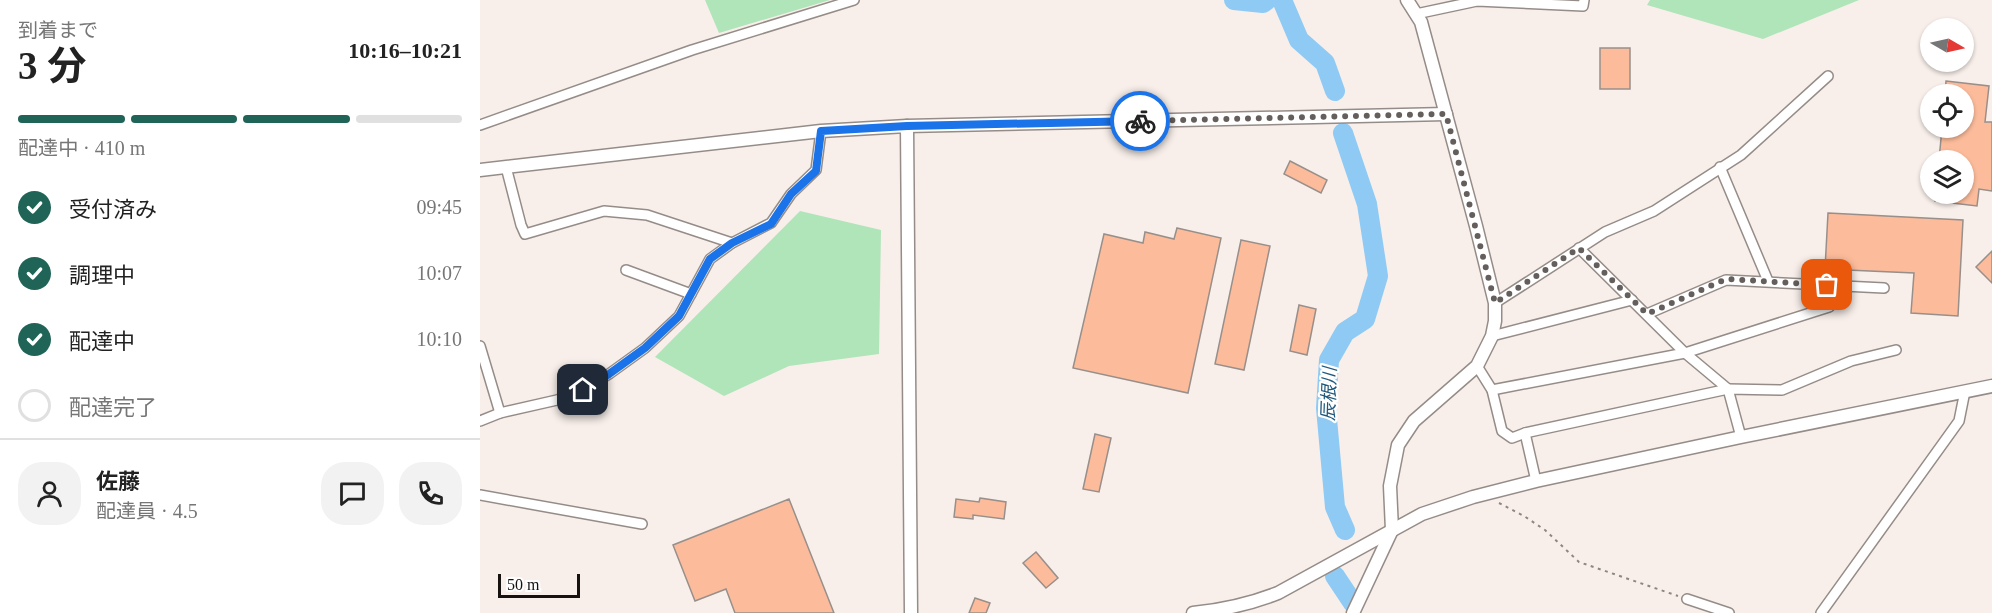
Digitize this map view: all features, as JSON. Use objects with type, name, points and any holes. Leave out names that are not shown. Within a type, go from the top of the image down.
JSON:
[{"type":"street","points":[[480,125],[692,50],[854,0]]},
{"type":"street","points":[[1353,613],[1392,530],[1390,486],[1398,445],[1414,421],[1477,366],[1492,336],[1495,321],[1495,303],[1421,22],[1407,0]]},
{"type":"street","points":[[1416,14],[1477,1],[1583,6],[1584,0]]},
{"type":"street","points":[[1495,303],[1605,232],[1654,211],[1741,155],[1828,76]]},
{"type":"street","points":[[480,170],[821,131],[907,126],[1446,114]]},
{"type":"street","points":[[907,126],[911,613]]},
{"type":"street","points":[[480,421],[500,412],[557,400],[583,390],[645,348],[679,316],[710,259],[732,243],[771,224],[791,194],[816,171],[821,131]]},
{"type":"street","points":[[506,167],[525,234],[604,211],[647,215],[732,243]]},
{"type":"street","points":[[1720,167],[1768,281]]},
{"type":"street","points":[[1579,248],[1685,353],[1728,389],[1741,437]]},
{"type":"street","points":[[626,270],[691,294]]},
{"type":"street","points":[[1647,314],[1726,279],[1884,288]]},
{"type":"street","points":[[1492,390],[1685,353],[1829,307],[1827,285]]},
{"type":"street","points":[[1492,336],[1632,300]]},
{"type":"street","points":[[480,346],[500,412]]},
{"type":"street","points":[[1477,366],[1492,390],[1502,431],[1512,438],[1525,433],[1728,389],[1782,390],[1851,361],[1896,350]]},
{"type":"street","points":[[1193,613],[1226,610],[1278,593],[1422,514],[1489,493],[1741,437],[1992,386]]},
{"type":"street","points":[[1821,613],[1959,421],[1965,391]]},
{"type":"street","points":[[1525,433],[1536,481]]},
{"type":"street","points":[[480,495],[642,524]]},
{"type":"street","points":[[1687,599],[1729,613]]},
{"type":"path","points":[[1489,493],[1498,502],[1545,530],[1579,562],[1687,599]]},
{"type":"green space","points":[[705,0],[830,0],[719,33]]},
{"type":"green space","points":[[1650,0],[1859,0],[1763,39],[1647,5]]},
{"type":"green space","points":[[800,211],[881,230],[879,354],[789,366],[724,396],[655,357]]},
{"type":"building","points":[[1600,48],[1630,48],[1630,89],[1600,89]]},
{"type":"building","points":[[1946,81],[1972,84],[1946,84]]},
{"type":"building","points":[[1974,84],[1989,86],[1985,122],[1992,122],[1992,191],[1979,189],[1977,206],[1960,204],[1974,204],[1974,150],[1940,150],[1941,138],[1974,138]]},
{"type":"building","points":[[1290,161],[1327,180],[1321,193],[1284,174]]},
{"type":"building","points":[[1828,213],[1963,220],[1958,316],[1911,313],[1914,273],[1825,269]]},
{"type":"building","points":[[1177,228],[1221,238],[1188,393],[1073,368],[1104,234],[1143,243],[1145,232],[1174,239]]},
{"type":"building","points":[[1241,240],[1270,246],[1244,370],[1215,364]]},
{"type":"building","points":[[1992,251],[1992,283],[1976,267]]},
{"type":"building","points":[[1299,305],[1316,309],[1307,355],[1290,351]]},
{"type":"building","points":[[1095,434],[1111,438],[1099,492],[1083,489]]},
{"type":"building","points":[[980,498],[1006,502],[1004,519],[973,515],[973,519],[954,517],[956,499],[979,502]]},
{"type":"building","points":[[789,499],[834,613],[735,613],[726,589],[695,601],[673,545]]},
{"type":"building","points":[[1036,552],[1058,578],[1046,588],[1023,563]]},
{"type":"building","points":[[975,598],[990,603],[986,613],[969,613]]},
{"type":"waterway","name":"辰根川","points":[[1234,0],[1263,3],[1267,0]]},
{"type":"waterway","name":"辰根川","points":[[1282,0],[1299,40],[1325,63],[1335,91]]},
{"type":"waterway","name":"辰根川","points":[[1343,133],[1367,204],[1378,276],[1365,319],[1345,332],[1329,360],[1326,408],[1335,507],[1345,530]]},
{"type":"waterway","name":"辰根川","points":[[1335,576],[1353,603]]},
{"type":"way so far","points":[[1140,121],[1446,114],[1495,303],[1579,248],[1647,314],[1726,279],[1827,285]]},
{"type":"route","points":[[583,390],[645,348],[679,316],[710,259],[732,243],[771,224],[791,194],[816,171],[821,131],[907,126],[1140,121]]}]
